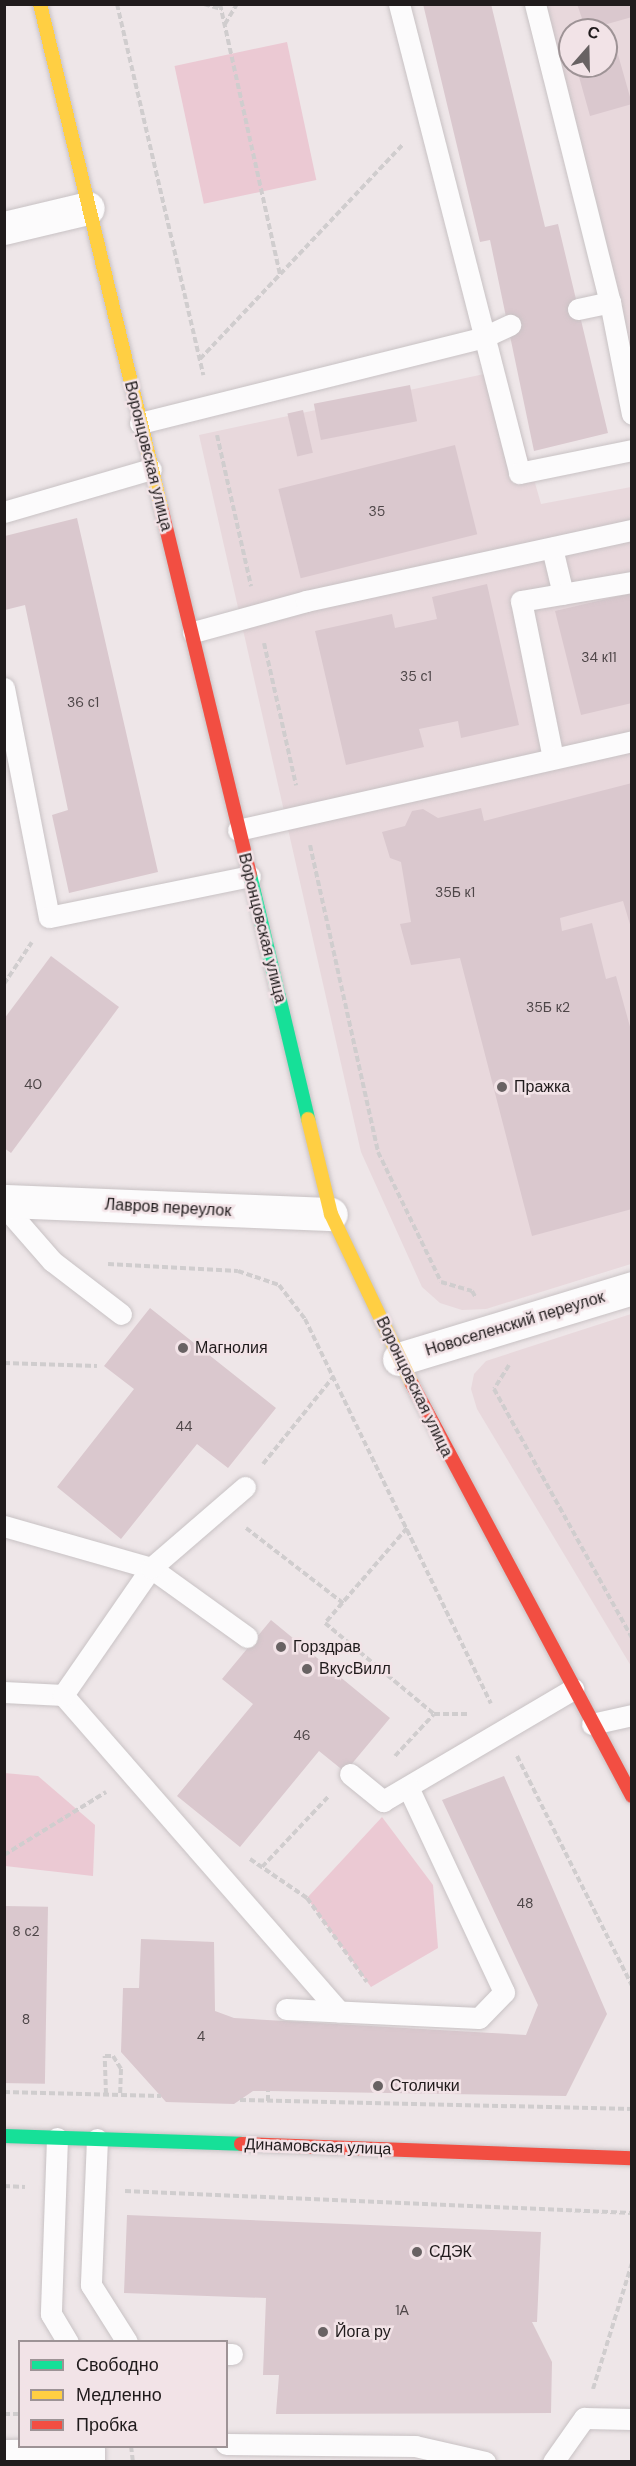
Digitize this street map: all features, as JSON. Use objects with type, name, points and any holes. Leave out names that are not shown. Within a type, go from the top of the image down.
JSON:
[{"type":"main road","name":"Воронцовская улица","points":[[40,4],[151,469],[194,632],[238,830],[331,1214],[399,1359],[632,1796]]},
{"type":"main road","name":"Динамовская улица","points":[[4,2136],[632,2158]]},
{"type":"street","points":[[4,228],[88,208]]},
{"type":"street","name":"Лавров переулок","points":[[4,1201],[331,1214]]},
{"type":"street","name":"Новоселенский переулок","points":[[399,1359],[632,1288]]},
{"type":"lane","points":[[399,4],[519,473],[632,450]]},
{"type":"lane","points":[[535,4],[610,302],[632,414]]},
{"type":"lane","points":[[578,309],[610,302]]},
{"type":"lane","points":[[140,423],[484,337],[510,325]]},
{"type":"lane","points":[[4,512],[151,469]]},
{"type":"lane","points":[[194,632],[258,615],[632,530]]},
{"type":"lane","points":[[552,548],[563,594]]},
{"type":"lane","points":[[553,758],[521,601],[632,582]]},
{"type":"lane","points":[[4,688],[49,917],[250,876]]},
{"type":"lane","points":[[238,830],[632,741]]},
{"type":"lane","points":[[4,1206],[52,1262],[121,1314]]},
{"type":"lane","points":[[63,1695],[151,1569],[218,1506],[244,1487]]},
{"type":"lane","points":[[4,1526],[151,1569],[247,1637]]},
{"type":"lane","points":[[358,1780],[383,1801],[573,1689]]},
{"type":"lane","points":[[4,1692],[63,1695],[339,2011]]},
{"type":"lane","points":[[592,1724],[632,1715]]},
{"type":"lane","points":[[286,2009],[339,2011],[391,2017],[479,2018],[504,1992],[408,1787]]},
{"type":"lane","points":[[57,2138],[51,2314],[67,2340]]},
{"type":"lane","points":[[98,2139],[91,2285],[126,2340]]},
{"type":"lane","points":[[553,2462],[584,2418],[632,2419]]},
{"type":"lane","points":[[228,2444],[415,2446],[485,2462]]},
{"type":"lane","points":[[4,2450],[94,2449],[94,2462]]},
{"type":"path","points":[[117,4],[258,615],[378,1152],[441,1282],[472,1291],[493,1330],[510,1364],[494,1389],[632,1638]]},
{"type":"path","points":[[204,4],[221,7],[280,274]]},
{"type":"path","points":[[225,25],[237,4]]},
{"type":"path","points":[[200,360],[428,118]]},
{"type":"path","points":[[4,984],[25,952]]},
{"type":"path","points":[[52,1262],[238,1271],[279,1286],[305,1319],[359,1430]]},
{"type":"path","points":[[4,1363],[97,1366]]},
{"type":"path","points":[[244,1487],[334,1376]]},
{"type":"path","points":[[218,1506],[343,1603]]},
{"type":"path","points":[[407,1528],[325,1623],[434,1714],[475,1714]]},
{"type":"path","points":[[262,1868],[434,1714]]},
{"type":"path","points":[[4,1855],[114,1787]]},
{"type":"path","points":[[243,1854],[307,1898],[391,2017]]},
{"type":"path","points":[[106,2094],[105,2056],[113,2056],[121,2069],[120,2095]]},
{"type":"path","points":[[268,2091],[268,2101]]},
{"type":"path","points":[[4,2092],[161,2096]]},
{"type":"path","points":[[240,2100],[632,2109]]},
{"type":"path","points":[[4,2186],[55,2188]]},
{"type":"path","points":[[95,2189],[632,2213]]},
{"type":"path","points":[[584,2418],[629,2279],[632,2263]]},
{"type":"shaded area","points":[[534,5],[631,5],[631,422]]},
{"type":"shaded area","points":[[287,42],[316,180],[204,204],[175,66]]},
{"type":"shaded area","points":[[503,370],[541,504],[631,487],[631,1264],[486,1309],[462,1310],[440,1303],[422,1287],[361,1152],[199,435]]},
{"type":"shaded area","points":[[632,1314],[631,1666],[477,1409],[471,1389],[474,1374],[486,1361]]},
{"type":"shaded area","points":[[4,1773],[38,1776],[95,1825],[93,1876],[5,1866]]},
{"type":"shaded area","points":[[382,1817],[433,1885],[438,1948],[371,1987],[307,1898]]},
{"type":"building","points":[[423,4],[491,4],[545,227],[558,224],[608,433],[534,451],[490,240],[480,242]]},
{"type":"building","points":[[577,4],[632,4],[632,17],[618,21],[618,18],[582,18]]},
{"type":"building","points":[[618,55],[632,104],[590,116],[579,78],[618,78]]},
{"type":"building","points":[[410,385],[417,421],[321,440],[314,404]]},
{"type":"building","points":[[303,410],[313,453],[297,456],[287,414]]},
{"type":"building","points":[[455,445],[477,534],[301,578],[278,489]]},
{"type":"building","points":[[77,518],[158,872],[69,893],[52,815],[68,810],[25,605],[5,610],[5,536]]},
{"type":"building","points":[[487,584],[519,725],[461,738],[458,721],[419,729],[424,747],[346,765],[315,631],[392,614],[395,628],[437,619],[432,597]]},
{"type":"building","points":[[632,593],[632,703],[581,715],[555,611]]},
{"type":"building","points":[[632,783],[632,931],[623,901],[560,918],[562,931],[592,923],[606,979],[616,976],[632,1034],[632,1209],[532,1236],[460,958],[411,965],[400,924],[411,922],[401,862],[390,858],[382,832],[405,826],[412,811],[423,809],[438,818],[481,808],[484,821]]},
{"type":"building","points":[[51,956],[119,1007],[11,1153],[4,1148],[4,1019]]},
{"type":"building","points":[[150,1308],[276,1408],[228,1468],[197,1444],[121,1539],[57,1487],[134,1389],[104,1366]]},
{"type":"building","points":[[271,1620],[390,1718],[345,1772],[319,1751],[240,1847],[177,1796],[253,1704],[222,1679]]},
{"type":"building","points":[[504,1776],[607,2014],[566,2096],[253,2091],[234,2104],[166,2102],[121,2052],[123,1988],[139,1988],[141,1939],[214,1942],[215,2011],[234,2018],[526,2035],[538,2005],[442,1800]]},
{"type":"building","points":[[4,1906],[48,1907],[45,2084],[4,2083]]},
{"type":"building","points":[[127,2215],[541,2232],[537,2322],[532,2322],[552,2362],[551,2413],[276,2414],[279,2375],[263,2375],[266,2298],[124,2293]]},
{"type":"traffic: fast","points":[[250,875],[308,1119]]},
{"type":"traffic: fast","points":[[4,2136],[241,2144]]},
{"type":"traffic: slow","points":[[40,4],[162,511]]},
{"type":"traffic: slow","points":[[308,1119],[331,1214],[412,1384]]},
{"type":"traffic: jam","points":[[162,511],[250,875]]},
{"type":"traffic: jam","points":[[412,1384],[632,1796]]},
{"type":"traffic: jam","points":[[241,2144],[632,2158]]},
{"type":"place","name":"Пражка","points":[[502,1087]]},
{"type":"place","name":"Магнолия","points":[[183,1348]]},
{"type":"place","name":"Горздрав","points":[[281,1647]]},
{"type":"place","name":"ВкусВилл","points":[[307,1669]]},
{"type":"place","name":"Столички","points":[[378,2086]]},
{"type":"place","name":"СДЭК","points":[[417,2252]]},
{"type":"place","name":"Йога ру","points":[[323,2332]]}]
